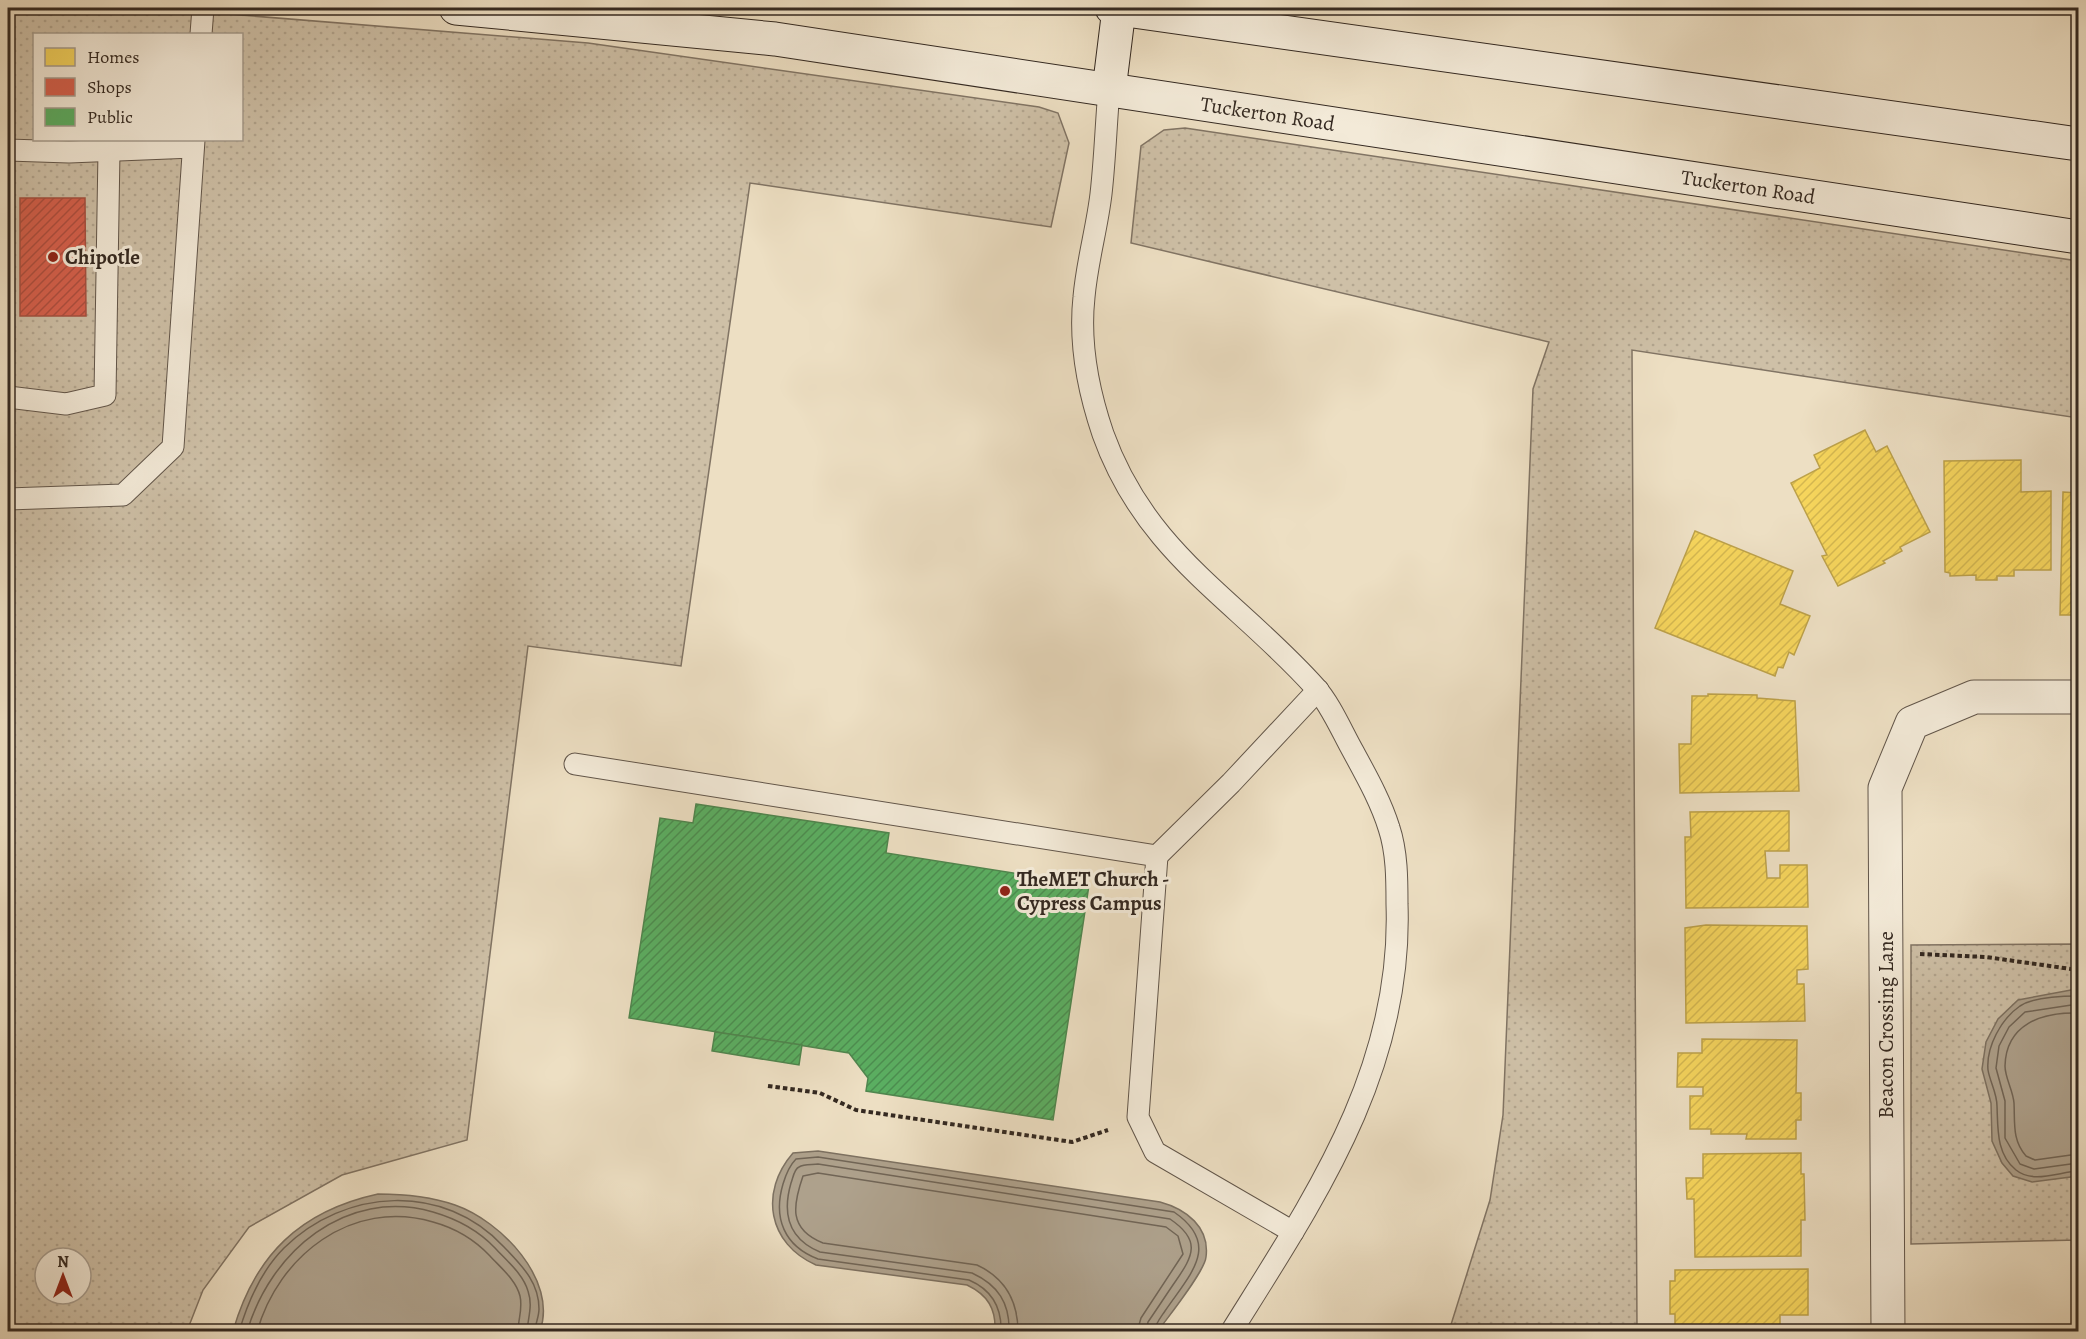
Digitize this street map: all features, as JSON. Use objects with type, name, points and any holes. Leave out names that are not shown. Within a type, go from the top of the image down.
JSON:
[{"type":"main road","name":"Tuckerton Road","points":[[456,8],[775,39],[2079,237]]},
{"type":"main road","points":[[1109,90],[1117,8],[2079,144]]},
{"type":"main road","name":"Beacon Crossing Lane","points":[[1888,1332],[1885,788],[1912,723],[1974,697],[2079,697]]},
{"type":"lane","points":[[201,33],[202,8]]},
{"type":"lane","points":[[1109,90],[1101,193],[1083,300],[1085,363],[1102,432],[1118,471],[1139,508],[1164,543],[1197,577],[1252,623],[1318,690],[1374,789],[1391,832],[1398,924],[1395,971],[1388,1017],[1376,1062],[1360,1106],[1293,1232],[1231,1332]]},
{"type":"lane","points":[[8,150],[109,151],[193,143],[173,447],[123,495],[8,499]]},
{"type":"lane","points":[[8,398],[66,404],[105,395],[109,151]]},
{"type":"lane","points":[[1293,1232],[1155,1152],[1138,1117],[1157,856],[1231,783],[1318,690]]},
{"type":"lane","points":[[575,764],[1157,856]]},
{"type":"path","points":[[1886,953],[1986,957],[2079,970]]},
{"type":"path","points":[[768,1086],[820,1093],[856,1110],[1072,1142],[1108,1130]]},
{"type":"shaded area","points":[[8,8],[153,8],[588,43],[1039,107],[1058,113],[1069,143],[1051,227],[750,183],[681,666],[528,646],[467,1140],[342,1175],[249,1227],[203,1290],[187,1331],[8,1331]]},
{"type":"shaded area","points":[[1185,128],[2078,261],[2078,418],[1632,350],[1637,1331],[1449,1331],[1490,1200],[1503,1115],[1533,389],[1549,342],[1131,243],[1141,146],[1164,130]]},
{"type":"shaded area","points":[[2078,944],[2078,1240],[1911,1244],[1911,945]]},
{"type":"water","points":[[2078,990],[2078,1176],[2032,1182],[2013,1176],[2002,1163],[1992,1141],[1991,1103],[1982,1069],[1986,1042],[1998,1019],[2018,1000]]},
{"type":"water","points":[[818,1151],[1160,1202],[1179,1209],[1200,1228],[1206,1246],[1206,1257],[1193,1283],[1158,1331],[995,1331],[994,1316],[989,1304],[980,1293],[967,1285],[816,1265],[800,1256],[787,1244],[774,1216],[773,1200],[776,1184],[782,1168],[793,1153]]},
{"type":"water","points":[[378,1194],[417,1196],[455,1205],[473,1213],[507,1238],[522,1255],[541,1292],[543,1312],[540,1331],[233,1331],[242,1304],[254,1280],[284,1240],[326,1212]]},
{"type":"building: Homes","points":[[1865,430],[1876,452],[1887,446],[1930,532],[1900,547],[1902,551],[1883,561],[1885,563],[1838,586],[1822,556],[1827,555],[1791,483],[1820,468],[1814,455]]},
{"type":"building: Homes","points":[[2021,460],[2021,492],[2051,491],[2051,570],[2014,570],[2014,576],[1997,576],[1997,580],[1976,580],[1976,575],[1950,576],[1950,573],[1945,572],[1944,461]]},
{"type":"building: Homes","points":[[2063,492],[2078,493],[2078,615],[2060,615]]},
{"type":"building: Homes","points":[[1695,531],[1793,571],[1780,604],[1810,616],[1794,655],[1789,652],[1783,668],[1778,667],[1775,676],[1655,628]]},
{"type":"building: Homes","points":[[1708,694],[1757,695],[1757,698],[1795,701],[1799,791],[1680,793],[1679,744],[1691,744],[1692,696],[1708,696]]},
{"type":"building: Homes","points":[[1789,811],[1789,851],[1765,851],[1767,878],[1780,878],[1780,865],[1807,865],[1808,907],[1686,908],[1685,837],[1691,837],[1690,812]]},
{"type":"building: Homes","points":[[1706,925],[1807,926],[1808,969],[1797,970],[1797,984],[1804,984],[1805,1021],[1686,1023],[1685,928]]},
{"type":"building: Homes","points":[[1702,1039],[1797,1040],[1796,1093],[1801,1093],[1801,1120],[1796,1120],[1796,1139],[1746,1139],[1747,1134],[1711,1134],[1711,1129],[1690,1129],[1690,1096],[1703,1096],[1703,1087],[1677,1087],[1678,1053],[1702,1053]]},
{"type":"building: Homes","points":[[1801,1153],[1805,1220],[1801,1220],[1801,1256],[1695,1257],[1694,1199],[1687,1199],[1686,1178],[1703,1178],[1703,1154]]},
{"type":"building: Homes","points":[[1808,1269],[1808,1315],[1780,1315],[1780,1330],[1783,1332],[1675,1332],[1675,1314],[1670,1314],[1670,1281],[1675,1281],[1675,1270]]},
{"type":"building: Shops","name":"Chipotle","points":[[20,198],[85,198],[86,316],[20,316]]},
{"type":"building: Public","points":[[696,804],[889,833],[886,853],[1089,885],[1053,1120],[866,1091],[868,1078],[849,1053],[629,1018],[660,818],[693,823]]},
{"type":"building: Public","points":[[715,1032],[802,1045],[799,1065],[712,1051]]},
{"type":"place","name":"Chipotle","points":[[53,257]]},
{"type":"place","name":"TheMET Church - Cypress Campus","points":[[1005,891]]}]
